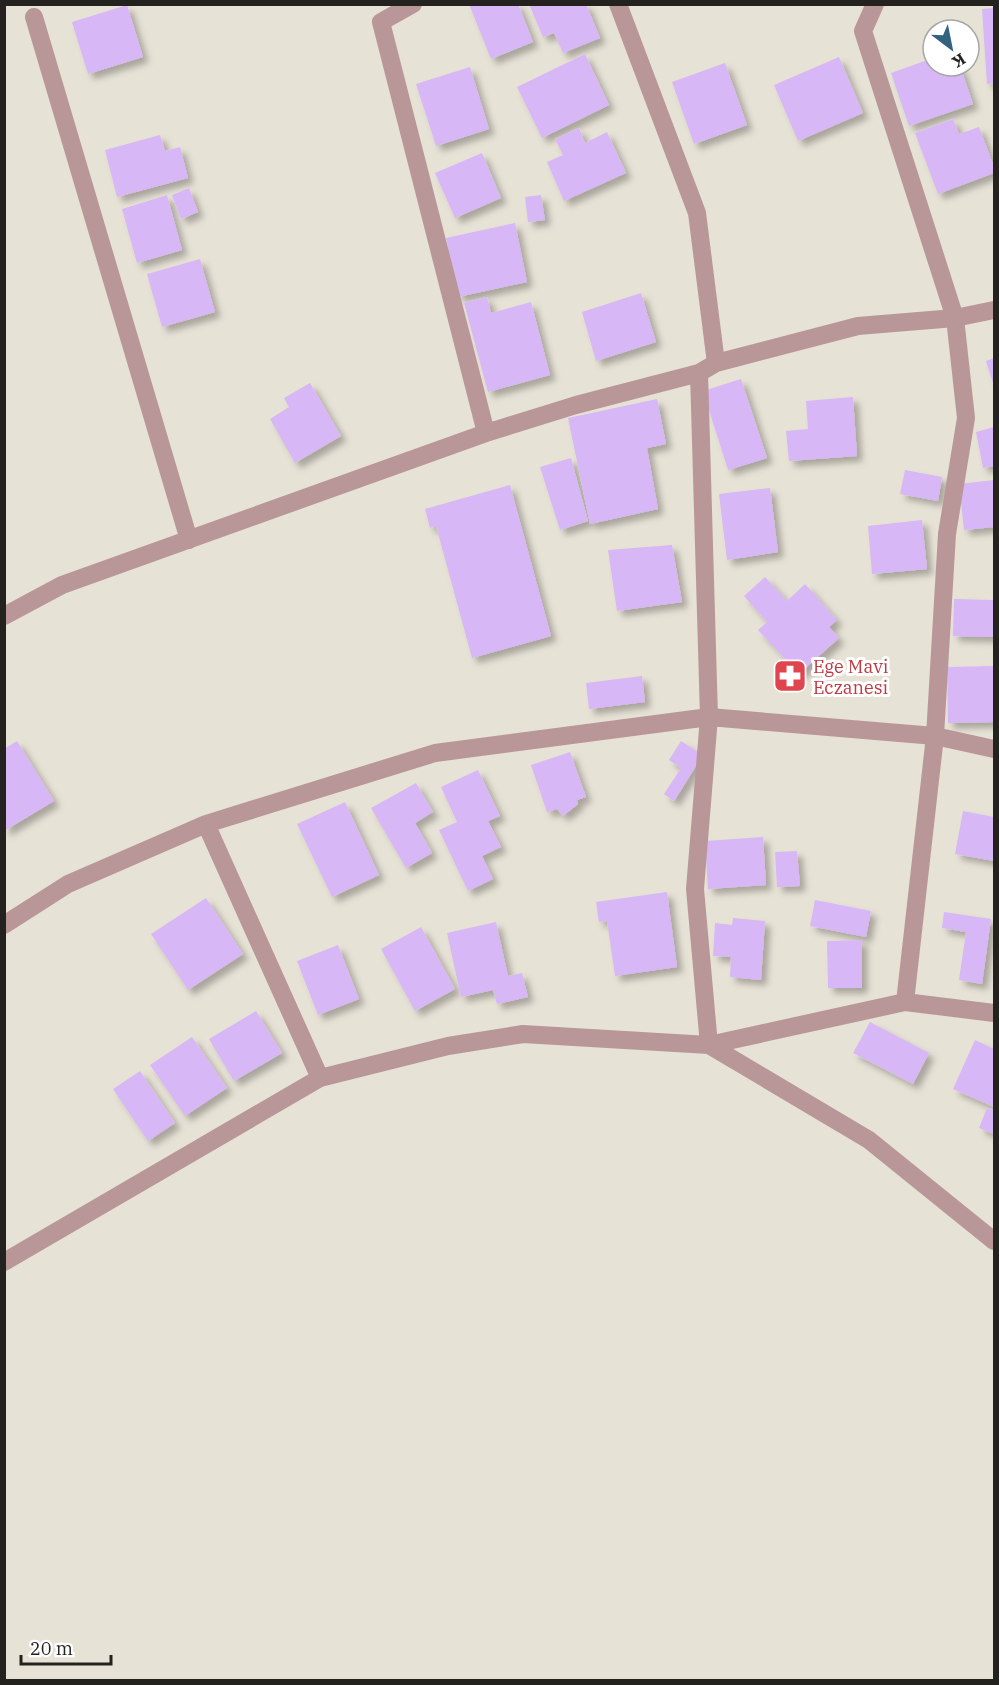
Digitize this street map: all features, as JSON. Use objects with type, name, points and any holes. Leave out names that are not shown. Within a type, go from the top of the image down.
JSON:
[{"type":"street","points":[[413,4],[381,22],[486,434]]},
{"type":"street","points":[[618,4],[697,213],[716,363]]},
{"type":"street","points":[[875,4],[863,31],[954,318],[966,418],[947,534],[935,736],[905,1002]]},
{"type":"street","points":[[34,17],[189,540]]},
{"type":"street","points":[[4,616],[62,585],[486,434],[576,405],[699,373],[716,363],[858,326],[954,318],[994,310]]},
{"type":"street","points":[[699,373],[709,717],[695,889],[709,1045]]},
{"type":"street","points":[[4,925],[68,884],[206,824],[435,753],[709,717],[935,736],[994,749]]},
{"type":"street","points":[[206,824],[320,1078]]},
{"type":"street","points":[[4,1262],[320,1078],[448,1046],[523,1034],[709,1045],[905,1002],[994,1013]]},
{"type":"street","points":[[709,1045],[869,1140],[994,1241]]},
{"type":"building","points":[[469,4],[518,4],[533,42],[491,59]]},
{"type":"building","points":[[529,4],[586,4],[600,38],[563,53],[554,33],[543,37]]},
{"type":"building","points":[[127,5],[143,57],[88,74],[72,22]]},
{"type":"building","points":[[994,8],[994,83],[987,84],[982,9]]},
{"type":"building","points":[[585,54],[609,105],[542,138],[517,87]]},
{"type":"building","points":[[839,57],[863,113],[798,141],[774,85]]},
{"type":"building","points":[[921,62],[921,78],[964,78],[973,104],[909,126],[891,73]]},
{"type":"building","points":[[725,63],[747,125],[694,144],[672,82]]},
{"type":"building","points":[[470,67],[489,129],[436,146],[416,84]]},
{"type":"building","points":[[953,119],[959,134],[979,127],[994,167],[994,173],[938,194],[915,133]]},
{"type":"building","points":[[579,128],[585,143],[607,132],[626,173],[564,201],[547,162],[563,155],[555,139]]},
{"type":"building","points":[[160,135],[165,151],[180,147],[188,178],[117,197],[105,150]]},
{"type":"building","points":[[482,153],[501,198],[455,218],[435,173]]},
{"type":"building","points":[[189,188],[198,212],[181,219],[172,195]]},
{"type":"building","points":[[167,195],[182,250],[137,263],[122,209]]},
{"type":"building","points":[[541,195],[545,220],[528,222],[525,197]]},
{"type":"building","points":[[515,223],[527,282],[458,297],[446,238]]},
{"type":"building","points":[[200,259],[215,312],[162,327],[147,274]]},
{"type":"building","points":[[641,293],[656,342],[596,361],[582,312]]},
{"type":"building","points":[[487,297],[491,313],[531,302],[550,375],[488,392],[464,303]]},
{"type":"building","points":[[994,358],[994,386],[986,361]]},
{"type":"building","points":[[741,379],[767,458],[728,470],[703,391]]},
{"type":"building","points":[[310,383],[341,436],[295,463],[270,419],[289,407],[284,398]]},
{"type":"building","points":[[853,397],[857,456],[789,461],[786,431],[808,429],[806,401]]},
{"type":"building","points":[[657,399],[666,444],[647,448],[658,509],[590,524],[568,418]]},
{"type":"building","points":[[994,427],[994,466],[983,468],[976,432]]},
{"type":"building","points":[[571,458],[588,521],[560,530],[540,467]]},
{"type":"building","points":[[905,470],[942,477],[938,501],[900,494]]},
{"type":"building","points":[[994,480],[994,527],[964,530],[959,484]]},
{"type":"building","points":[[510,485],[551,636],[472,658],[436,526],[430,528],[425,509]]},
{"type":"building","points":[[770,488],[778,552],[727,560],[719,494]]},
{"type":"building","points":[[922,520],[927,569],[872,574],[868,526]]},
{"type":"building","points":[[672,545],[682,602],[617,611],[608,550]]},
{"type":"building","points":[[765,577],[787,601],[805,584],[837,620],[829,627],[839,638],[799,674],[758,630],[767,622],[744,596]]},
{"type":"building","points":[[954,599],[994,600],[994,637],[953,636]]},
{"type":"building","points":[[994,666],[994,722],[948,723],[947,667]]},
{"type":"building","points":[[642,676],[645,702],[589,709],[586,683]]},
{"type":"building","points":[[17,741],[54,801],[4,831],[4,749]]},
{"type":"building","points":[[681,741],[703,755],[674,801],[664,794],[681,768],[669,760]]},
{"type":"building","points":[[570,752],[586,797],[577,800],[578,804],[563,816],[557,809],[547,812],[531,765]]},
{"type":"building","points":[[478,770],[500,816],[488,821],[501,847],[482,856],[493,879],[468,891],[439,830],[457,822],[441,787]]},
{"type":"building","points":[[416,783],[433,812],[415,823],[432,853],[406,868],[371,808]]},
{"type":"building","points":[[345,802],[379,875],[332,897],[297,824]]},
{"type":"building","points":[[963,811],[994,817],[994,861],[955,854]]},
{"type":"building","points":[[763,837],[766,885],[708,889],[705,841]]},
{"type":"building","points":[[797,851],[800,886],[777,887],[775,852]]},
{"type":"building","points":[[667,892],[677,967],[615,976],[607,921],[599,922],[596,902]]},
{"type":"building","points":[[206,898],[243,954],[188,990],[151,934]]},
{"type":"building","points":[[815,900],[871,911],[866,937],[810,926]]},
{"type":"building","points":[[944,912],[991,919],[982,984],[959,980],[966,932],[942,928]]},
{"type":"building","points":[[733,918],[765,921],[761,980],[730,977],[731,957],[713,956],[715,923],[732,925]]},
{"type":"building","points":[[496,922],[508,976],[522,973],[528,997],[497,1004],[493,990],[461,997],[447,933]]},
{"type":"building","points":[[421,927],[455,989],[415,1011],[381,949]]},
{"type":"building","points":[[862,940],[862,988],[828,988],[827,941]]},
{"type":"building","points":[[338,945],[359,999],[318,1015],[297,961]]},
{"type":"building","points":[[256,1011],[282,1053],[234,1081],[209,1039]]},
{"type":"building","points":[[870,1022],[929,1053],[913,1084],[853,1053]]},
{"type":"building","points":[[192,1037],[227,1088],[185,1116],[150,1065]]},
{"type":"building","points":[[975,1040],[994,1049],[994,1107],[953,1089]]},
{"type":"building","points":[[140,1071],[175,1123],[148,1141],[113,1089]]},
{"type":"building","points":[[987,1108],[994,1111],[994,1134],[979,1128]]},
{"type":"place","name":"Ege Mavi Eczanesi","points":[[790,676]]}]
